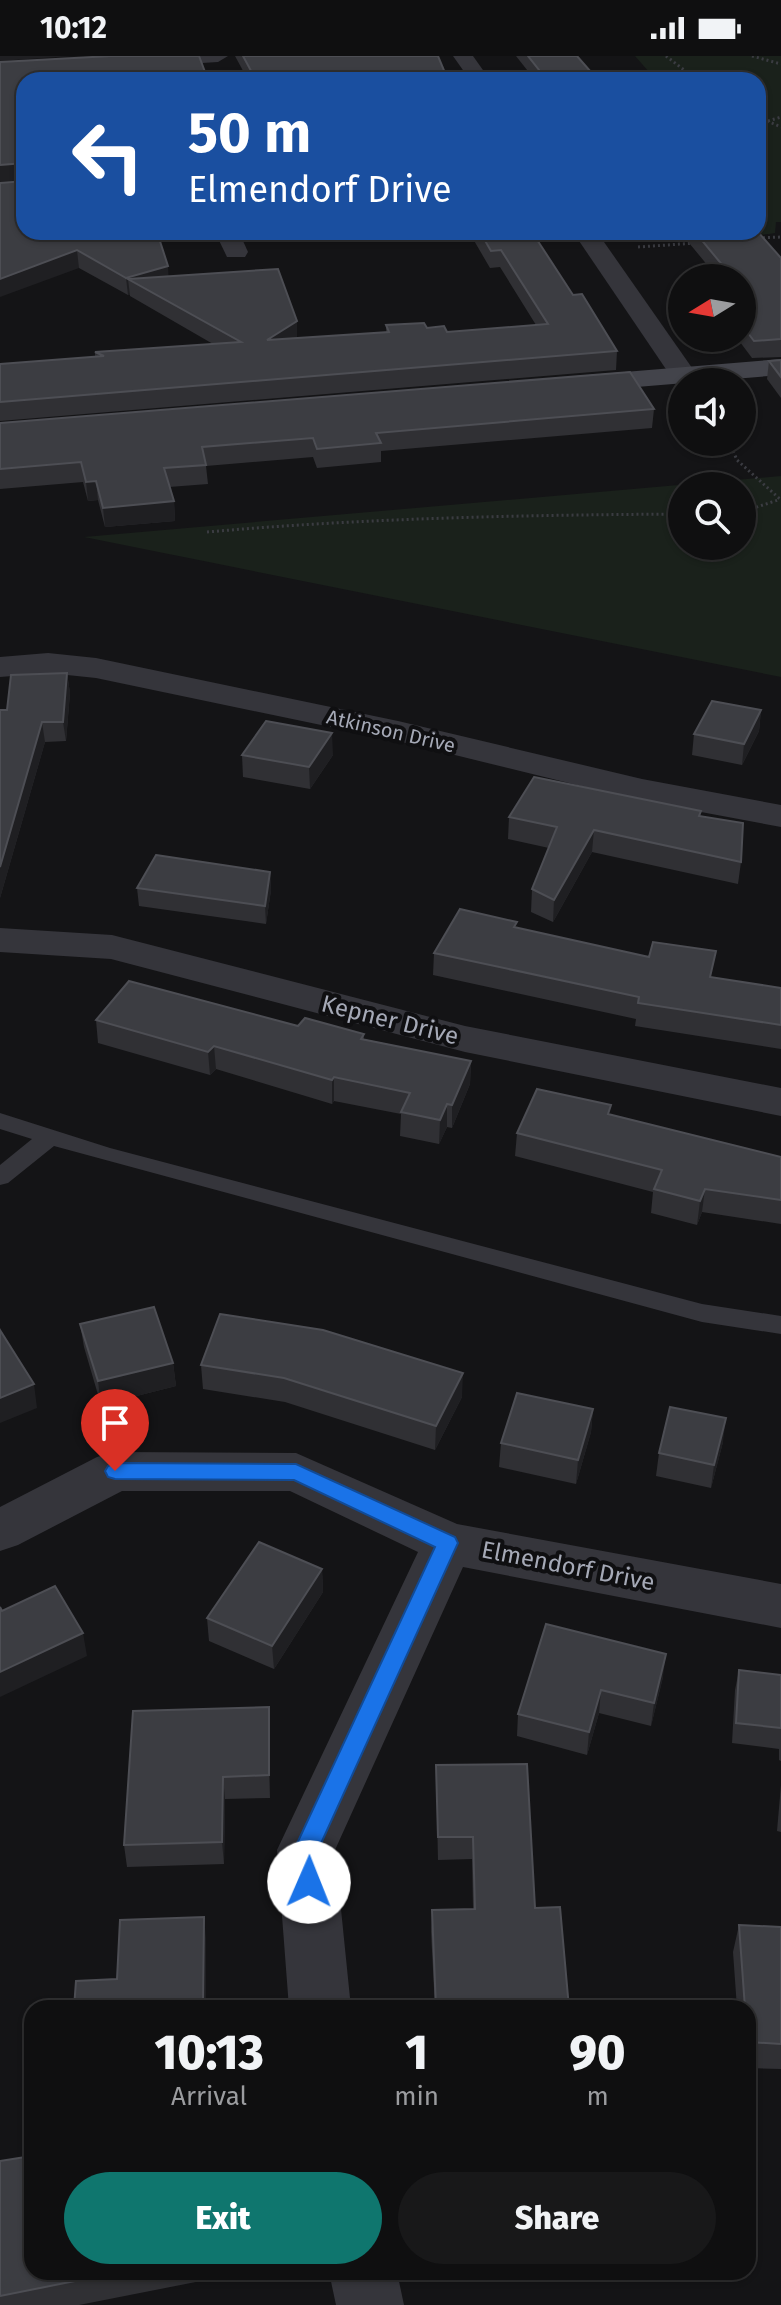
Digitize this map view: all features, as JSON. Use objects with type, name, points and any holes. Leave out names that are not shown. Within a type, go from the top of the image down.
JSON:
[{"type":"street","points":[[125,62],[218,56]]},
{"type":"street","points":[[591,241],[679,368]]},
{"type":"street","points":[[756,369],[781,367]]},
{"type":"street","points":[[557,386],[668,376]]},
{"type":"street","name":"Atkinson Drive","points":[[0,667],[48,663],[96,668],[398,731],[642,790],[781,816]]},
{"type":"street","name":"Kepner Drive","points":[[0,940],[112,947],[465,1039],[781,1102]]},
{"type":"street","name":"Elmendorf Drive","points":[[0,1531],[115,1471],[296,1472],[448,1543],[781,1606]]},
{"type":"street","points":[[319,2000],[306,1850],[448,1543]]},
{"type":"street","points":[[365,2280],[370,2305]]},
{"type":"lane","points":[[0,1121],[104,1154],[702,1313],[781,1325]]},
{"type":"lane","points":[[0,1177],[51,1137]]},
{"type":"path","points":[[666,56],[687,72]]},
{"type":"path","points":[[752,56],[781,64]]},
{"type":"path","points":[[767,121],[781,117]]},
{"type":"path","points":[[767,121],[781,127]]},
{"type":"path","points":[[591,241],[705,242]]},
{"type":"path","points":[[735,456],[780,500],[756,508]]},
{"type":"path","points":[[207,532],[343,520],[473,515],[668,514]]},
{"type":"shaded area","points":[[635,56],[781,56],[781,222],[776,222],[775,233],[766,234],[766,72],[649,72]]},
{"type":"shaded area","points":[[781,476],[781,677],[84,537],[668,486],[668,560],[756,560],[756,478]]},
{"type":"building","points":[[111,56],[199,56],[205,72],[16,72],[16,164],[0,165],[0,62]]},
{"type":"building","points":[[243,56],[438,56],[445,72],[252,72]]},
{"type":"building","points":[[528,56],[577,56],[591,72],[541,72]]},
{"type":"building","points":[[16,182],[16,240],[160,240],[168,266],[126,278],[77,250],[0,279],[0,183]]},
{"type":"building","points":[[485,240],[537,240],[573,295],[582,294],[617,351],[0,402],[0,364],[104,356],[95,352],[241,342],[128,279],[278,269],[297,321],[267,340],[389,332],[386,325],[424,323],[427,328],[444,326],[447,332],[548,324],[501,250],[491,251]]},
{"type":"building","points":[[702,240],[765,240],[781,258],[781,339],[756,341],[756,264],[721,264]]},
{"type":"building","points":[[781,360],[781,377],[769,361]]},
{"type":"building","points":[[630,372],[654,409],[376,433],[381,443],[317,449],[313,438],[202,447],[206,465],[164,468],[174,501],[103,508],[96,481],[86,482],[81,462],[0,469],[0,423]]},
{"type":"building","points":[[67,673],[63,722],[42,722],[0,867],[0,710],[7,710],[11,675]]},
{"type":"building","points":[[712,701],[761,710],[744,744],[694,734]]},
{"type":"building","points":[[266,721],[332,733],[309,767],[242,755]]},
{"type":"building","points":[[534,777],[701,811],[699,816],[743,823],[741,862],[594,830],[554,900],[532,889],[557,827],[509,817]]},
{"type":"building","points":[[156,855],[270,872],[265,906],[137,888]]},
{"type":"building","points":[[460,909],[517,922],[514,927],[649,957],[653,942],[716,951],[710,977],[781,988],[781,1025],[638,1003],[639,997],[434,953]]},
{"type":"building","points":[[129,981],[298,1026],[305,1018],[364,1034],[361,1039],[471,1061],[452,1105],[447,1104],[440,1120],[401,1112],[410,1093],[334,1077],[332,1080],[214,1046],[208,1052],[96,1020]]},
{"type":"building","points":[[537,1089],[611,1105],[608,1114],[781,1157],[781,1200],[705,1189],[700,1201],[654,1189],[662,1170],[517,1133]]},
{"type":"building","points":[[154,1307],[173,1363],[98,1381],[80,1324]]},
{"type":"building","points":[[220,1314],[323,1330],[463,1373],[436,1426],[284,1378],[201,1365]]},
{"type":"building","points":[[0,1330],[34,1384],[0,1398]]},
{"type":"building","points":[[517,1393],[593,1409],[578,1460],[501,1443]]},
{"type":"building","points":[[670,1407],[726,1418],[714,1465],[659,1453]]},
{"type":"building","points":[[259,1542],[322,1569],[272,1646],[207,1618]]},
{"type":"building","points":[[55,1586],[83,1633],[0,1672],[0,1607],[2,1611]]},
{"type":"building","points":[[546,1624],[666,1654],[654,1703],[601,1690],[589,1732],[518,1714]]},
{"type":"building","points":[[739,1670],[781,1675],[781,1728],[736,1723]]},
{"type":"building","points":[[269,1707],[269,1775],[223,1777],[222,1842],[124,1845],[133,1711]]},
{"type":"building","points":[[527,1764],[535,1908],[560,1907],[568,2000],[436,2000],[432,1910],[475,1909],[473,1837],[438,1837],[436,1765]]},
{"type":"building","points":[[204,1917],[203,2000],[75,2000],[76,1981],[117,1979],[120,1920]]},
{"type":"building","points":[[739,1925],[781,1927],[781,2044],[756,2042],[756,2000],[744,2000]]},
{"type":"building","points":[[24,2157],[24,2280],[80,2280],[0,2296],[0,2161]]},
{"type":"route","points":[[115,1471],[296,1472],[448,1543],[306,1850],[309,1882]]}]
